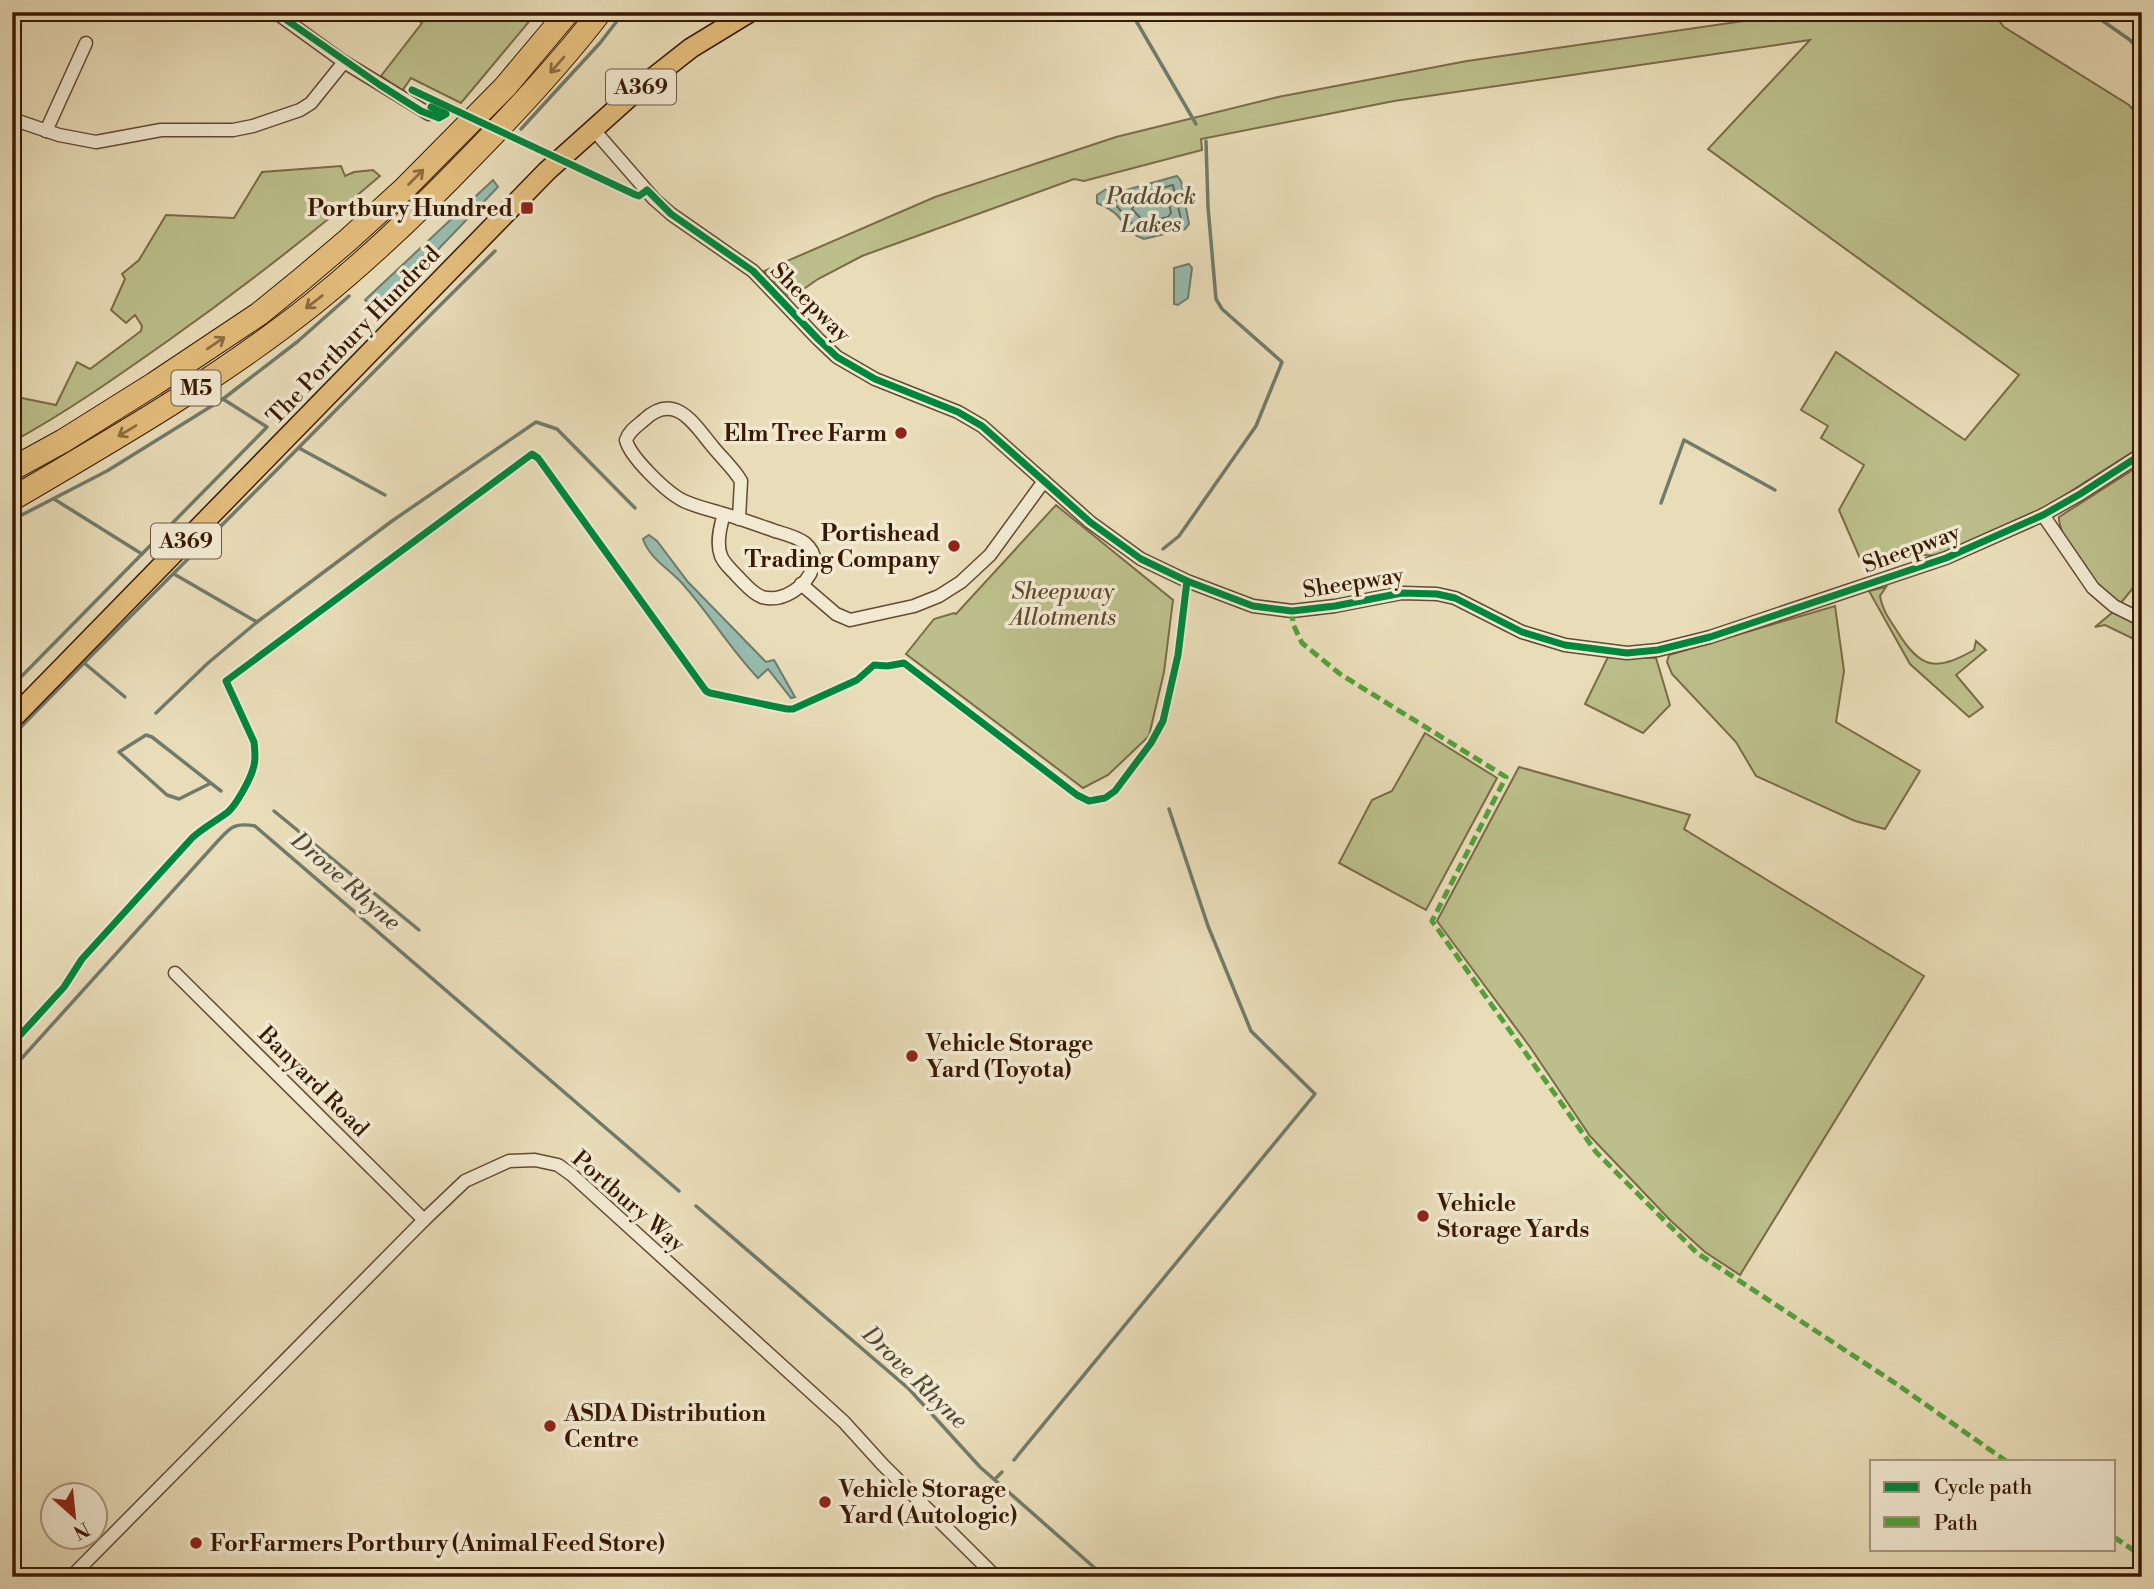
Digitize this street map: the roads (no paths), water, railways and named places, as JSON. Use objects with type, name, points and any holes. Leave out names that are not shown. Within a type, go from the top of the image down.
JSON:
[{"type":"highway","name":"M5","points":[[12,469],[155,384],[259,314],[367,223],[438,155],[505,87],[568,12]]},
{"type":"highway","name":"M5","points":[[12,499],[152,416],[312,304],[423,207],[522,105],[600,12]]},
{"type":"main road","name":"The Portbury Hundred","points":[[12,719],[547,171],[691,48],[750,12]]},
{"type":"street","points":[[275,12],[344,62],[429,114]]},
{"type":"street","points":[[46,131],[86,43]]},
{"type":"street","points":[[12,119],[82,141],[96,142],[161,130],[215,131],[253,126],[300,110],[311,103],[344,62]]},
{"type":"street","name":"Sheepway","points":[[593,129],[671,214],[753,271],[837,357],[875,379],[958,412],[982,426],[1090,522],[1141,559],[1186,581],[1253,606],[1292,611],[1402,593],[1437,593],[1455,598],[1522,632],[1565,645],[1627,653],[1660,650],[1710,637],[1946,558],[2043,515],[2142,454]]},
{"type":"street","points":[[724,514],[719,536],[722,559],[750,589],[764,597],[780,597],[792,592],[811,572],[814,555],[805,543],[790,536],[739,519],[724,514],[683,501],[667,490],[630,450],[626,440],[630,432],[650,414],[662,409],[676,410],[689,418],[741,481],[739,519]]},
{"type":"street","points":[[801,584],[836,614],[850,620],[914,606],[939,596],[961,582],[990,555],[1044,481]]},
{"type":"street","points":[[2043,515],[2093,588],[2114,606],[2142,620]]},
{"type":"street","name":"Banyard Road","points":[[175,973],[424,1220]]},
{"type":"street","name":"Portbury Way","points":[[71,1577],[465,1181],[509,1161],[535,1160],[558,1165],[572,1175],[650,1245],[844,1422],[883,1465],[996,1577]]},
{"type":"water","name":"Paddock Lakes","points":[[1177,176],[1181,181],[1189,224],[1185,229],[1144,239],[1132,232],[1113,211],[1097,203],[1097,195],[1108,188],[1119,192]]},
{"type":"water","points":[[493,180],[498,187],[379,311],[365,300]]},
{"type":"water","name":"Paddock Lakes","points":[[1189,264],[1192,268],[1188,298],[1178,305],[1174,304],[1174,268]]},
{"type":"water","points":[[649,535],[657,541],[688,582],[766,662],[774,660],[795,697],[791,698],[768,669],[758,678],[747,666],[690,592],[649,551],[643,539]]},
{"type":"waterway","points":[[521,129],[600,43],[624,12]]},
{"type":"waterway","points":[[1131,12],[1196,124]]},
{"type":"waterway","points":[[2090,12],[2130,40],[2142,54]]},
{"type":"waterway","points":[[1163,549],[1179,536],[1256,426],[1282,362],[1222,309],[1216,299],[1208,207],[1206,141]]},
{"type":"waterway","points":[[12,736],[495,251]]},
{"type":"waterway","points":[[12,520],[107,471],[223,399],[297,342],[349,296]]},
{"type":"waterway","points":[[12,686],[267,427],[223,399]]},
{"type":"waterway","points":[[156,713],[208,663],[257,622],[392,521],[536,422],[557,429],[635,508]]},
{"type":"waterway","points":[[1661,503],[1684,440],[1775,490]]},
{"type":"waterway","points":[[299,448],[385,495]]},
{"type":"waterway","points":[[54,499],[142,554]]},
{"type":"waterway","points":[[174,574],[257,622]]},
{"type":"waterway","points":[[83,662],[125,697]]},
{"type":"waterway","points":[[211,783],[179,799],[167,795],[119,752],[146,735],[152,737],[221,791]]},
{"type":"waterway","points":[[1014,1460],[1315,1094],[1251,1031],[1208,926],[1169,809]]},
{"type":"waterway","points":[[274,811],[419,930]]},
{"type":"waterway","name":"Drove Rhyne","points":[[12,1069],[225,833],[232,827],[255,826],[679,1191]]},
{"type":"waterway","name":"Drove Rhyne","points":[[696,1206],[909,1389],[980,1467],[1105,1577]]},
{"type":"waterway","points":[[995,1479],[1002,1472]]},
{"type":"place","name":"Portbury Hundred","points":[[527,208]]},
{"type":"place","name":"Elm Tree Farm","points":[[901,433]]},
{"type":"place","name":"Portishead Trading Company","points":[[954,546]]},
{"type":"place","name":"Vehicle Storage Yard (Toyota)","points":[[912,1056]]},
{"type":"place","name":"Vehicle Storage Yards","points":[[1423,1216]]},
{"type":"place","name":"ASDA Distribution Centre","points":[[550,1426]]},
{"type":"place","name":"Vehicle Storage Yard (Autologic)","points":[[825,1502]]},
{"type":"place","name":"ForFarmers Portbury (Animal Feed Store)","points":[[196,1543]]},
{"type":"park label","name":"Sheepway Allotments","points":[[1063,604]]}]
